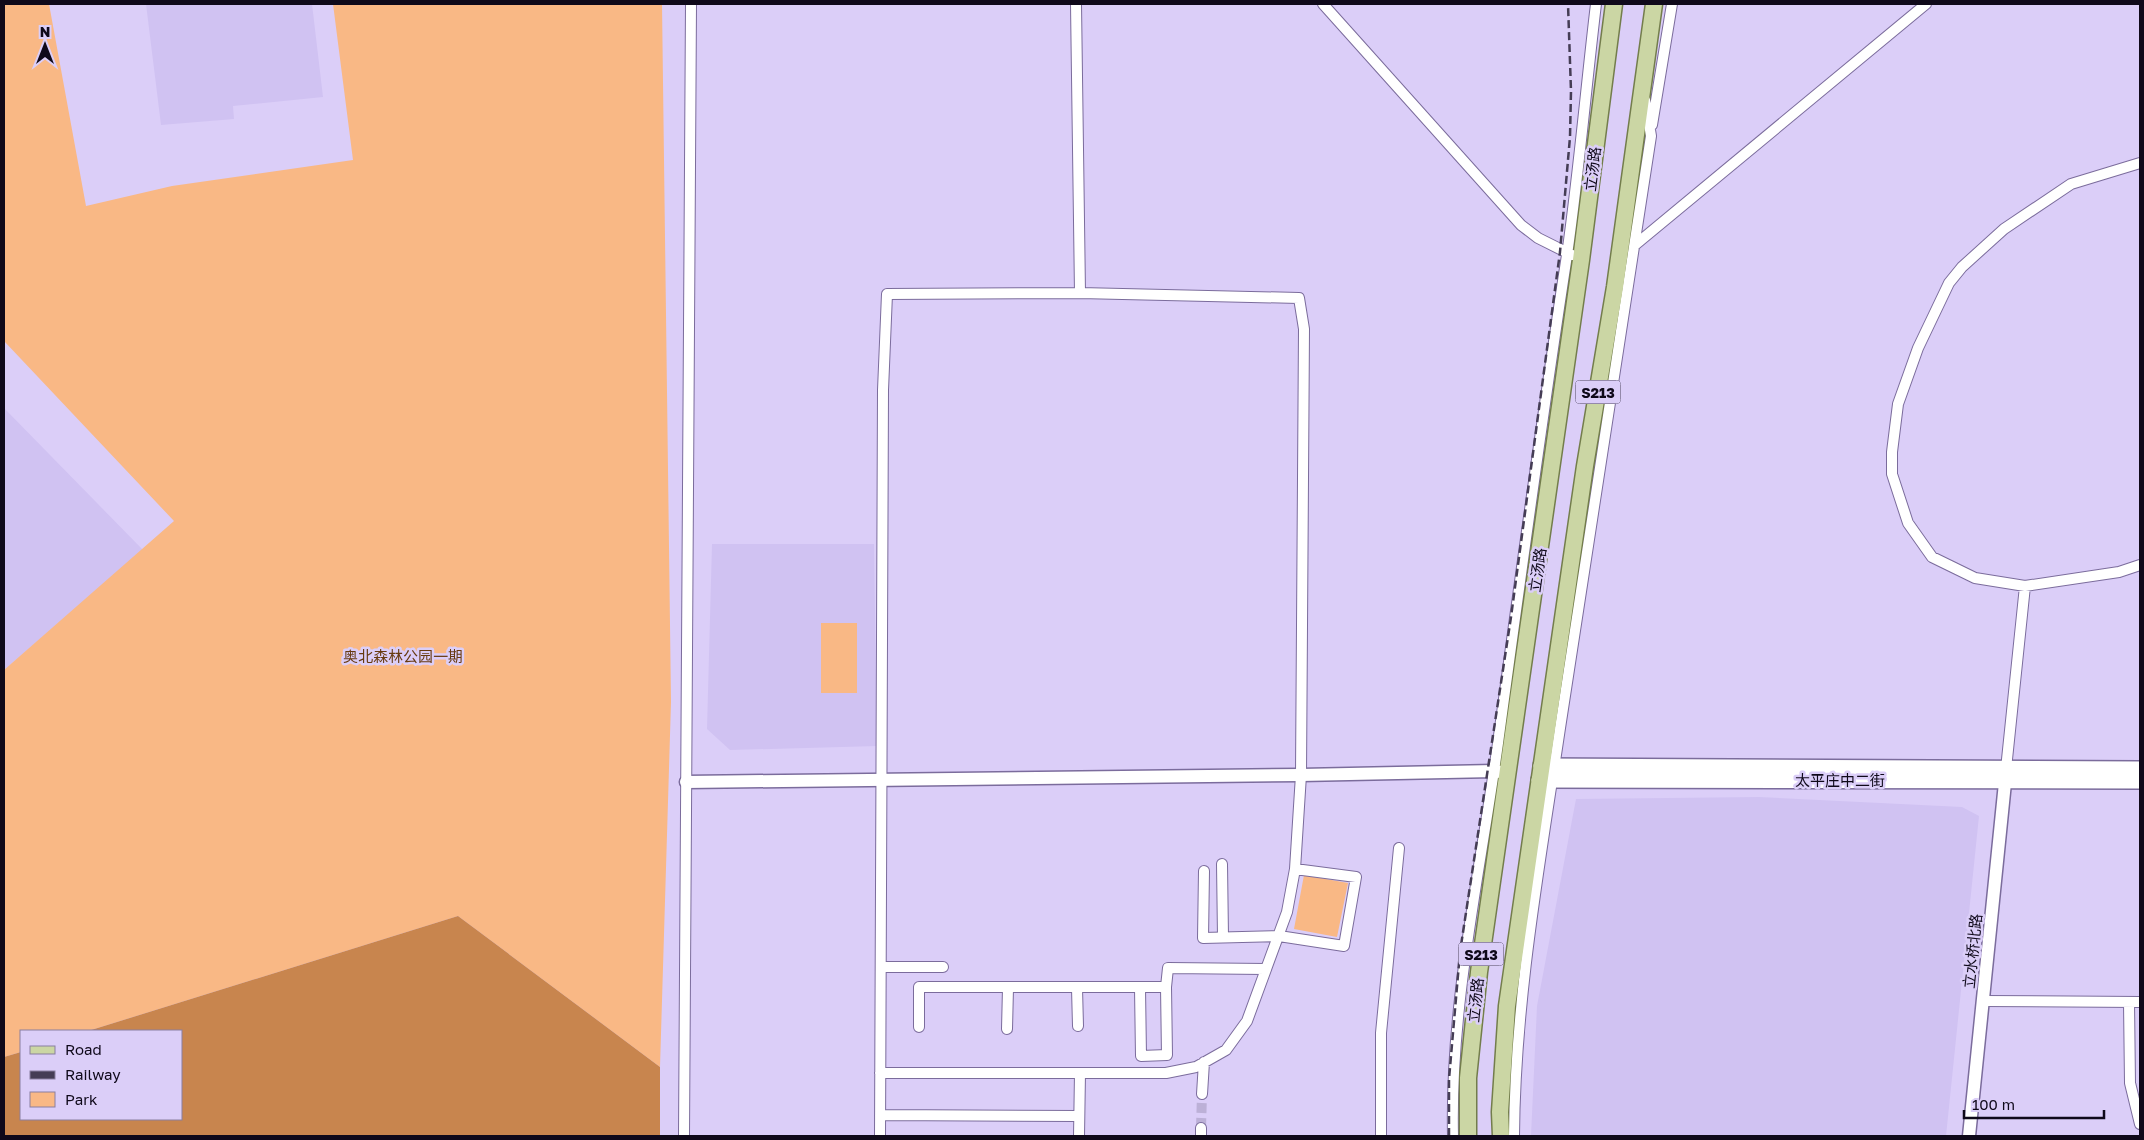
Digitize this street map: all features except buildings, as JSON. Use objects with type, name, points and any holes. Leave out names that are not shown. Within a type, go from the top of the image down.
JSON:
[{"type":"main road","name":"立汤路","points":[[1468,1136],[1468,1078],[1472,1025],[1501,772],[1574,256],[1614,4]]},
{"type":"main road","name":"S213","points":[[1501,1136],[1500,1112],[1507,1006],[1547,773],[1585,466],[1615,287],[1642,78],[1654,4]]},
{"type":"main road","name":"太平庄中二街","points":[[2006,775],[2140,770]]},
{"type":"main road","name":"太平庄中二街","points":[[1547,773],[2006,775],[2140,781]]},
{"type":"street","points":[[684,1136],[691,4]]},
{"type":"street","points":[[1076,4],[1080,294]]},
{"type":"street","points":[[1323,4],[1521,224],[1538,238],[1574,256]]},
{"type":"street","name":"立汤路","points":[[1574,256],[1596,4]]},
{"type":"street","points":[[1651,136],[1672,4]]},
{"type":"street","points":[[1635,245],[1926,4]]},
{"type":"street","name":"S213","points":[[1514,1136],[1514,1085],[1520,1007],[1547,773],[1635,245],[1651,136],[1642,78]]},
{"type":"street","points":[[2140,163],[2072,184],[2004,229],[1962,267],[1949,283],[1918,348],[1898,404],[1892,452],[1892,474],[1908,523],[1932,557],[1976,578],[2025,586],[2118,572],[2140,565]]},
{"type":"street","points":[[880,1073],[1166,1073],[1196,1067],[1226,1050],[1247,1021],[1287,912],[1295,869],[1301,775],[1304,329],[1299,298],[1080,294],[887,294],[883,390],[882,780],[880,1073],[880,1136]]},
{"type":"street","points":[[2006,775],[2025,586]]},
{"type":"street","points":[[686,782],[1501,772]]},
{"type":"street","name":"立汤路","points":[[1454,1136],[1455,1056],[1462,990],[1481,850],[1501,772]]},
{"type":"street","name":"立水桥北路","points":[[1969,1136],[2006,775]]},
{"type":"street","points":[[1381,1136],[1381,1033],[1399,848]]},
{"type":"street","points":[[1222,864],[1224,937]]},
{"type":"street","points":[[1204,871],[1203,938],[1279,936],[1344,946],[1356,877],[1295,869]]},
{"type":"street","points":[[881,967],[943,967]]},
{"type":"street","points":[[1140,988],[1141,1056],[1167,1055],[1166,987],[1168,968],[1266,970]]},
{"type":"street","points":[[919,1027],[919,987],[1166,987]]},
{"type":"street","points":[[1007,1029],[1008,988]]},
{"type":"street","points":[[1078,988],[1078,1026]]},
{"type":"street","points":[[1983,1001],[2140,1002]]},
{"type":"street","points":[[2129,1002],[2130,1083],[2140,1124]]},
{"type":"street","points":[[1202,1094],[1204,1062]]},
{"type":"street","points":[[1079,1136],[1080,1074]]},
{"type":"street","points":[[880,1115],[1079,1116]]},
{"type":"shaded area","points":[[146,4],[312,4],[323,97],[233,106],[234,119],[161,125]]},
{"type":"shaded area","points":[[4,408],[143,550],[4,670]]},
{"type":"shaded area","points":[[712,544],[874,544],[877,746],[730,750],[707,729]]},
{"type":"shaded area","points":[[1759,797],[1962,807],[1979,816],[1946,1136],[1531,1136],[1537,1006],[1576,799]]},
{"type":"shaded area","points":[[458,916],[660,1067],[660,1136],[4,1136],[4,1057],[20,1052],[20,1120],[182,1120],[182,1030],[91,1030]]},
{"type":"green space","name":"奥北森林公园一期","points":[[4,4],[49,4],[86,206],[172,186],[353,160],[333,4],[662,4],[671,702],[660,1067],[458,916],[91,1030],[20,1030],[20,1052],[4,1057],[4,670],[174,521],[4,341]]},
{"type":"green space","points":[[821,623],[857,623],[857,693],[821,693]]},
{"type":"green space","points":[[1304,875],[1348,883],[1337,937],[1294,929]]},
{"type":"tunnel","points":[[1201,1128],[1202,1094]]},
{"type":"railway","points":[[1449,1136],[1449,1079],[1460,952],[1511,617],[1560,252],[1570,137],[1571,91],[1568,4]]}]
